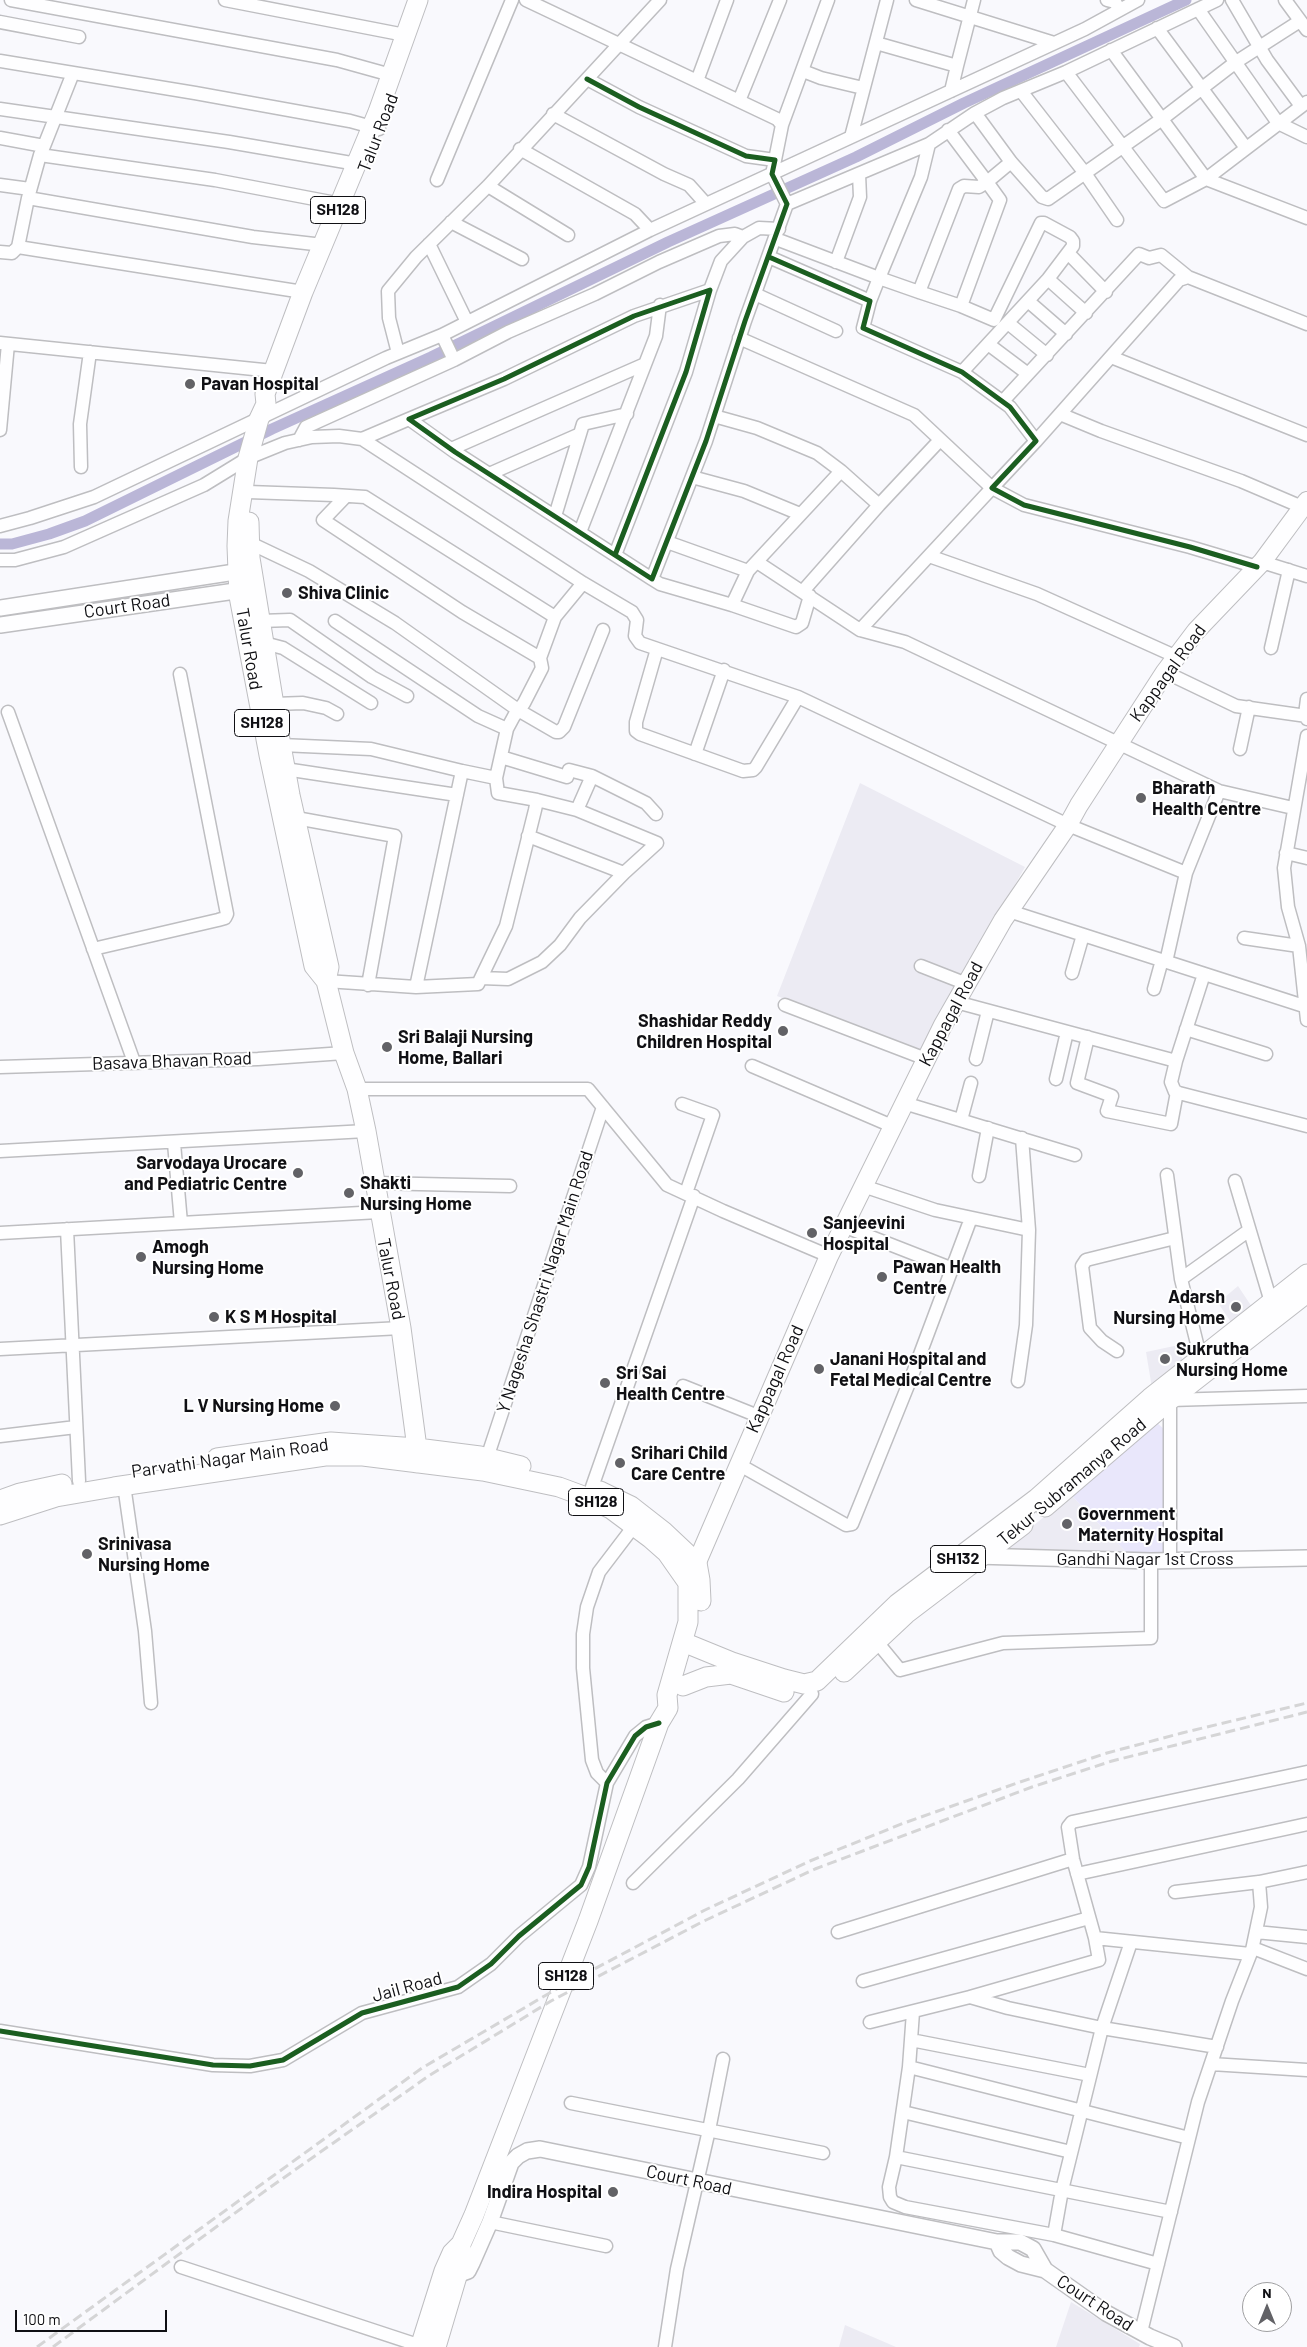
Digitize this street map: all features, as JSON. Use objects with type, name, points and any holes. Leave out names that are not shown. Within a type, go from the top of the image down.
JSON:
[{"type":"main road","name":"Talur Road","points":[[263,411],[265,394],[272,371],[303,292],[357,164],[376,128],[418,0]]},
{"type":"main road","name":"Talur Road","points":[[417,1456],[401,1328],[366,1131],[357,1089],[344,1053],[326,981],[314,966],[269,755],[238,520],[248,458],[263,411],[282,375],[376,128],[430,0]]},
{"type":"main road","name":"Talur Road","points":[[248,458],[250,542],[246,580],[260,621],[285,769],[329,967],[326,981]]},
{"type":"main road","name":"Kappagal Road","points":[[688,1583],[758,1416],[829,1256],[892,1126],[966,984],[1009,911],[1068,825],[1165,672],[1196,631],[1259,564],[1305,504]]},
{"type":"main road","name":"SH132","points":[[1205,1360],[1271,1302],[1307,1274]]},
{"type":"main road","name":"Tekur Subramanya Road","points":[[688,1649],[772,1676],[804,1684],[813,1683],[822,1677],[884,1615],[1036,1499],[1164,1396],[1205,1360],[1307,1293]]},
{"type":"main road","name":"Tekur Subramanya Road","points":[[812,1694],[826,1689],[906,1614],[984,1556],[1080,1478],[1164,1396]]},
{"type":"main road","name":"Parvathi Nagar Main Road","points":[[0,1500],[20,1493],[79,1481],[281,1448],[331,1442],[417,1456]]},
{"type":"main road","name":"Parvathi Nagar Main Road","points":[[0,1515],[56,1497],[124,1485],[324,1456],[487,1458],[574,1479],[631,1506],[663,1531],[697,1563]]},
{"type":"main road","name":"SH128","points":[[417,1456],[559,1487],[611,1509],[667,1553],[688,1583],[688,1649],[683,1686],[678,1698],[663,1716]]},
{"type":"main road","points":[[697,1563],[701,1598],[688,1649],[731,1674],[792,1694],[812,1694]]},
{"type":"main road","name":"SH128","points":[[426,2347],[444,2271],[452,2253],[460,2244],[588,1921],[663,1716],[668,1694],[688,1649]]},
{"type":"main road","points":[[683,1686],[706,1677],[731,1674]]},
{"type":"main road","name":"SH128","points":[[426,2347],[457,2275],[462,2256],[460,2244]]},
{"type":"street","points":[[11,0],[337,60],[392,75]]},
{"type":"street","points":[[225,0],[405,35]]},
{"type":"street","points":[[437,180],[512,0]]},
{"type":"street","points":[[526,0],[777,119],[782,125]]},
{"type":"street","points":[[398,353],[389,318],[388,291],[429,244],[488,186],[520,149],[587,79],[610,40],[660,0]]},
{"type":"street","points":[[697,81],[727,0]]},
{"type":"street","points":[[739,101],[780,0]]},
{"type":"street","points":[[652,579],[714,416],[739,338],[787,204],[772,174],[782,125],[804,70],[828,0]]},
{"type":"street","points":[[851,137],[887,0]]},
{"type":"street","points":[[916,0],[1054,43]]},
{"type":"street","points":[[951,91],[974,0]]},
{"type":"street","points":[[1107,0],[1115,2],[1119,9]]},
{"type":"street","points":[[0,526],[94,497],[263,411],[398,353],[443,337],[467,322],[650,230],[1085,29],[1138,0]]},
{"type":"street","points":[[787,204],[929,144],[975,113],[1217,0]]},
{"type":"street","points":[[1066,72],[1164,201],[1206,179],[1304,104],[1259,47],[1232,0]]},
{"type":"street","points":[[975,113],[1011,162],[1045,199],[1052,198],[1084,172],[1162,119],[1236,62],[1259,47],[1304,26],[1284,0]]},
{"type":"street","points":[[1198,9],[1278,123],[1307,137]]},
{"type":"street","points":[[0,22],[79,37]]},
{"type":"street","points":[[1157,28],[1246,148]]},
{"type":"street","points":[[876,42],[957,66]]},
{"type":"street","points":[[1111,50],[1206,179],[1307,218]]},
{"type":"street","points":[[0,61],[195,93],[376,128]]},
{"type":"street","points":[[804,70],[821,78],[864,88]]},
{"type":"street","points":[[0,252],[12,253],[18,247],[29,194],[42,150],[73,73]]},
{"type":"street","points":[[587,79],[639,107],[746,156],[775,160]]},
{"type":"street","points":[[1021,91],[1084,172],[1117,220]]},
{"type":"street","points":[[0,109],[229,142],[357,164]]},
{"type":"street","points":[[553,114],[689,185],[706,204]]},
{"type":"street","points":[[948,130],[1000,200],[961,306]]},
{"type":"street","points":[[0,138],[42,150],[341,204]]},
{"type":"street","points":[[929,144],[921,177],[870,301],[864,328],[962,372],[1010,407],[1036,441]]},
{"type":"street","points":[[520,149],[635,214],[650,230]]},
{"type":"street","points":[[919,292],[959,190],[964,186],[979,187],[1011,162]]},
{"type":"street","points":[[836,262],[860,197],[859,174]]},
{"type":"street","points":[[0,185],[29,194],[253,237],[323,245]]},
{"type":"street","points":[[488,186],[568,235]]},
{"type":"street","points":[[450,222],[522,259]]},
{"type":"street","points":[[962,372],[988,344],[1002,323],[1041,223],[1070,237],[1073,246],[1048,279],[1028,301],[1002,323]]},
{"type":"street","points":[[615,555],[686,372],[710,290],[721,261],[743,237],[759,228],[777,234],[836,262],[961,306],[1002,323],[1047,354]]},
{"type":"street","points":[[299,440],[306,427],[452,357],[719,236],[735,234],[743,237]]},
{"type":"street","points":[[429,244],[467,322]]},
{"type":"street","points":[[18,247],[303,292]]},
{"type":"street","points":[[1068,253],[1106,292]]},
{"type":"street","points":[[1003,402],[1140,254],[1149,258],[1161,255],[1188,277],[1307,324]]},
{"type":"street","points":[[769,257],[870,301]]},
{"type":"street","points":[[860,630],[1036,441],[1179,280],[1188,277]]},
{"type":"street","points":[[1048,279],[1086,313]]},
{"type":"street","points":[[362,439],[504,379],[634,316],[660,305],[710,290]]},
{"type":"street","points":[[755,294],[836,331]]},
{"type":"street","points":[[1028,301],[1066,334]]},
{"type":"street","points":[[580,532],[656,336],[660,305]]},
{"type":"street","points":[[443,337],[452,357]]},
{"type":"street","points":[[739,338],[914,416],[992,488],[1024,505],[1307,576]]},
{"type":"street","points":[[0,430],[4,344],[272,371]]},
{"type":"street","points":[[988,344],[1028,374]]},
{"type":"street","points":[[81,467],[80,424],[90,352]]},
{"type":"street","points":[[1111,357],[1307,434]]},
{"type":"street","points":[[451,449],[646,364]]},
{"type":"street","points":[[554,516],[583,424],[627,414]]},
{"type":"street","points":[[1060,414],[1101,431],[1305,504]]},
{"type":"street","points":[[714,416],[757,428],[817,453],[841,471],[879,505]]},
{"type":"street","points":[[409,419],[489,474],[660,584],[732,605],[796,627],[802,623],[807,594],[879,505],[940,441]]},
{"type":"street","points":[[489,474],[580,434]]},
{"type":"street","points":[[0,560],[15,560],[64,547],[204,485],[248,458],[299,440],[312,437],[340,436],[362,439],[583,583],[632,612],[637,620],[636,640],[657,649],[724,670],[798,697],[1068,825],[1186,873]]},
{"type":"street","points":[[732,605],[753,566],[841,471]]},
{"type":"street","points":[[692,477],[744,491],[800,514]]},
{"type":"street","points":[[248,492],[365,497],[555,617]]},
{"type":"street","points":[[346,496],[323,520],[462,612],[540,658]]},
{"type":"street","points":[[250,542],[309,571],[395,623],[518,710],[556,732],[562,730],[603,630]]},
{"type":"street","points":[[667,542],[753,566],[807,594],[860,630],[905,642],[1219,791],[1293,808]]},
{"type":"street","points":[[929,556],[1037,594],[1176,657]]},
{"type":"street","points":[[1271,648],[1289,570]]},
{"type":"street","name":"Court Road","points":[[0,608],[246,580]]},
{"type":"street","name":"Court Road","points":[[0,625],[246,580]]},
{"type":"street","points":[[481,978],[508,979],[542,962],[560,945],[580,918],[624,873],[657,843],[576,810],[498,793],[496,778],[507,729],[542,668],[540,658],[555,617],[583,583]]},
{"type":"street","points":[[260,621],[290,620],[372,677],[407,696]]},
{"type":"street","points":[[335,621],[478,716],[507,729]]},
{"type":"street","points":[[264,643],[283,648],[371,703]]},
{"type":"street","points":[[657,649],[636,722],[636,730],[640,734],[695,754],[743,770],[753,770],[798,697]]},
{"type":"street","points":[[695,754],[724,670]]},
{"type":"street","points":[[1165,672],[1236,706],[1306,717],[1307,699]]},
{"type":"street","points":[[93,949],[218,920],[225,918],[227,914],[180,674]]},
{"type":"street","points":[[274,704],[303,703],[326,708],[337,714]]},
{"type":"street","points":[[1240,749],[1249,707]]},
{"type":"street","points":[[8,712],[134,1062]]},
{"type":"street","points":[[1009,911],[1204,974],[1307,1011],[1299,946],[1288,907],[1284,868],[1307,736]]},
{"type":"street","points":[[281,745],[372,749],[496,778]]},
{"type":"street","points":[[501,757],[566,777],[569,770],[592,776],[646,803],[656,814]]},
{"type":"street","points":[[285,769],[457,795]]},
{"type":"street","points":[[416,988],[462,771]]},
{"type":"street","points":[[576,810],[592,776]]},
{"type":"street","points":[[1154,989],[1164,961],[1186,873],[1219,791]]},
{"type":"street","points":[[326,981],[416,988],[478,984],[506,926],[537,800]]},
{"type":"street","points":[[296,818],[395,836],[368,985]]},
{"type":"street","points":[[528,836],[624,873]]},
{"type":"street","points":[[1286,853],[1307,858]]},
{"type":"street","points":[[1072,973],[1083,935]]},
{"type":"street","points":[[1244,938],[1299,946]]},
{"type":"street","points":[[921,966],[966,984]]},
{"type":"street","points":[[1204,974],[1176,1061],[1172,1082],[1175,1092],[1307,1126]]},
{"type":"street","points":[[956,1002],[1176,1061]]},
{"type":"street","points":[[785,1005],[926,1059]]},
{"type":"street","points":[[976,1058],[988,1011]]},
{"type":"street","points":[[1186,1029],[1266,1054]]},
{"type":"street","points":[[1056,1079],[1067,1032]]},
{"type":"street","points":[[1088,1037],[1077,1082],[1112,1096],[1107,1111],[1171,1124],[1177,1092]]},
{"type":"street","name":"Basava Bhavan Road","points":[[0,1067],[344,1053]]},
{"type":"street","points":[[752,1066],[892,1126]]},
{"type":"street","points":[[961,1120],[971,1083]]},
{"type":"street","points":[[357,1089],[588,1089],[667,1185],[829,1256]]},
{"type":"street","points":[[904,1103],[1075,1155]]},
{"type":"street","points":[[592,1487],[690,1195],[713,1115],[682,1104]]},
{"type":"street","name":"Y Nagesha Shastri Nagar Main Road","points":[[487,1458],[603,1107]]},
{"type":"street","points":[[980,1176],[988,1128]]},
{"type":"street","points":[[0,1151],[174,1143],[366,1131]]},
{"type":"street","points":[[1018,1380],[1026,1325],[1028,1230],[1022,1138]]},
{"type":"street","points":[[174,1143],[181,1223]]},
{"type":"street","points":[[1167,1175],[1181,1280],[1205,1360]]},
{"type":"street","points":[[1235,1181],[1248,1231],[1271,1302]]},
{"type":"street","points":[[374,1183],[510,1186]]},
{"type":"street","points":[[863,1186],[935,1210],[1028,1230]]},
{"type":"street","points":[[0,1233],[379,1212]]},
{"type":"street","points":[[738,1464],[846,1526],[852,1524],[857,1516],[913,1373],[971,1218]]},
{"type":"street","points":[[843,1226],[953,1269]]},
{"type":"street","points":[[67,1229],[79,1481]]},
{"type":"street","points":[[1181,1280],[1248,1231]]},
{"type":"street","points":[[1117,1351],[1102,1341],[1090,1328],[1082,1266],[1086,1260],[1175,1238]]},
{"type":"street","points":[[0,1349],[401,1328]]},
{"type":"street","points":[[683,1386],[758,1416]]},
{"type":"street","points":[[1170,1560],[1164,1396],[1307,1396]]},
{"type":"street","points":[[0,1436],[76,1427]]},
{"type":"street","points":[[124,1485],[145,1631],[151,1703]]},
{"type":"street","points":[[607,1783],[597,1773],[592,1760],[583,1668],[583,1634],[587,1607],[599,1572],[634,1526]]},
{"type":"street","name":"Gandhi Nagar 1st Cross","points":[[962,1556],[1151,1561],[1307,1558]]},
{"type":"street","points":[[877,1642],[900,1670],[1003,1643],[1151,1638],[1151,1561]]},
{"type":"street","points":[[633,1883],[738,1779],[812,1694]]},
{"type":"street","name":"Jail Road","points":[[0,2031],[213,2065],[250,2066],[283,2060],[362,2013],[458,1987],[491,1964],[519,1936],[581,1885],[587,1876],[607,1783],[635,1736],[663,1716]]},
{"type":"street","points":[[870,2022],[970,1997],[1099,1960],[1095,1938],[1073,1858],[1068,1827],[1072,1822],[1307,1772]]},
{"type":"street","points":[[1077,1874],[1307,1824]]},
{"type":"street","points":[[838,1932],[1073,1858]]},
{"type":"street","points":[[1175,1892],[1259,1882],[1307,1872]]},
{"type":"street","points":[[1141,2332],[1189,2138],[1217,2046],[1252,1951],[1261,1907],[1259,1882]]},
{"type":"street","points":[[863,1981],[1089,1918]]},
{"type":"street","points":[[1256,1932],[1307,1936]]},
{"type":"street","points":[[1095,1938],[1252,1951],[1307,1969]]},
{"type":"street","points":[[1054,2235],[1062,2190],[1102,2028],[1131,1942]]},
{"type":"street","points":[[970,1997],[1008,2008],[1102,2028],[1217,2046]]},
{"type":"street","points":[[913,2012],[909,2067],[896,2156],[889,2187],[893,2202],[1054,2235],[1158,2264]]},
{"type":"street","points":[[911,2040],[1090,2075]]},
{"type":"street","points":[[665,2347],[677,2269],[696,2182],[710,2130],[723,2059]]},
{"type":"street","points":[[1211,2064],[1307,2070]]},
{"type":"street","points":[[909,2067],[1189,2138]]},
{"type":"street","points":[[571,2103],[823,2153]]},
{"type":"street","points":[[902,2112],[1071,2152]]},
{"type":"street","name":"Court Road","points":[[457,2275],[468,2271],[490,2222],[511,2163],[527,2151],[540,2149],[996,2242],[1012,2240],[1034,2249],[1045,2270],[1106,2313],[1174,2347]]},
{"type":"street","points":[[896,2156],[1171,2212]]},
{"type":"street","points":[[490,2222],[606,2246]]},
{"type":"street","points":[[181,2267],[426,2347]]},
{"type":"shaded area","points":[[860,783],[1025,867],[921,1050],[777,996]]},
{"type":"shaded area","name":"Adarsh Nursing Home","points":[[1238,1286],[1254,1310],[1233,1325],[1218,1303]]},
{"type":"shaded area","name":"Sukrutha Nursing Home","points":[[1179,1345],[1184,1367],[1152,1388],[1146,1352]]},
{"type":"shaded area","points":[[1155,1421],[1165,1430],[1167,1559],[1132,1558],[1071,1495]]},
{"type":"shaded area","name":"Government Maternity Hospital","points":[[1071,1495],[1132,1558],[1001,1552]]},
{"type":"shaded area","points":[[1071,2302],[1140,2344],[1139,2347],[1056,2347]]},
{"type":"shaded area","points":[[845,2325],[896,2347],[839,2347]]},
{"type":"waterway","points":[[0,544],[12,544],[49,534],[85,521],[272,429],[431,357],[668,242],[856,157],[964,103],[1186,0]]},
{"type":"railway","points":[[37,2347],[422,2068],[553,1991],[705,1910],[810,1861],[904,1823],[1020,1782],[1107,1753],[1307,1703]]},
{"type":"railway","points":[[53,2347],[265,2191],[430,2075],[551,2001],[704,1921],[815,1869],[1032,1787],[1112,1761],[1307,1712]]},
{"type":"cycle path","points":[[587,79],[639,107],[746,156],[775,160],[772,174],[787,204],[745,321],[706,441],[652,579],[455,452],[409,419],[504,379],[634,316],[710,290],[686,372],[615,555]]},
{"type":"cycle path","points":[[769,257],[870,301],[863,328],[962,372],[1010,407],[1036,441],[992,488],[1024,505],[1190,547],[1257,567]]},
{"type":"cycle path","points":[[0,2031],[213,2065],[250,2066],[283,2060],[362,2013],[458,1987],[491,1964],[519,1936],[581,1885],[589,1867],[607,1783],[635,1736],[646,1727],[659,1723]]},
{"type":"place","name":"Pavan Hospital","points":[[190,384]]},
{"type":"place","name":"Shiva Clinic","points":[[287,593]]},
{"type":"place","name":"Bharath Health Centre","points":[[1141,798]]},
{"type":"place","name":"Shashidar Reddy Children Hospital","points":[[783,1031]]},
{"type":"place","name":"Sri Balaji Nursing Home, Ballari","points":[[387,1047]]},
{"type":"place","name":"Sarvodaya Urocare and Pediatric Centre","points":[[298,1173]]},
{"type":"place","name":"Shakti Nursing Home","points":[[349,1193]]},
{"type":"place","name":"Sanjeevini Hospital","points":[[812,1233]]},
{"type":"place","name":"Amogh Nursing Home","points":[[141,1257]]},
{"type":"place","name":"Pawan Health Centre","points":[[882,1277]]},
{"type":"place","name":"Adarsh Nursing Home","points":[[1236,1307]]},
{"type":"place","name":"K S M Hospital","points":[[214,1317]]},
{"type":"place","name":"Sukrutha Nursing Home","points":[[1165,1359]]},
{"type":"place","name":"Janani Hospital and Fetal Medical Centre","points":[[819,1369]]},
{"type":"place","name":"Sri Sai Health Centre","points":[[605,1383]]},
{"type":"place","name":"L V Nursing Home","points":[[335,1406]]},
{"type":"place","name":"Srihari Child Care Centre","points":[[620,1463]]},
{"type":"place","name":"Government Maternity Hospital","points":[[1067,1524]]},
{"type":"place","name":"Srinivasa Nursing Home","points":[[87,1554]]},
{"type":"place","name":"Indira Hospital","points":[[613,2192]]}]
